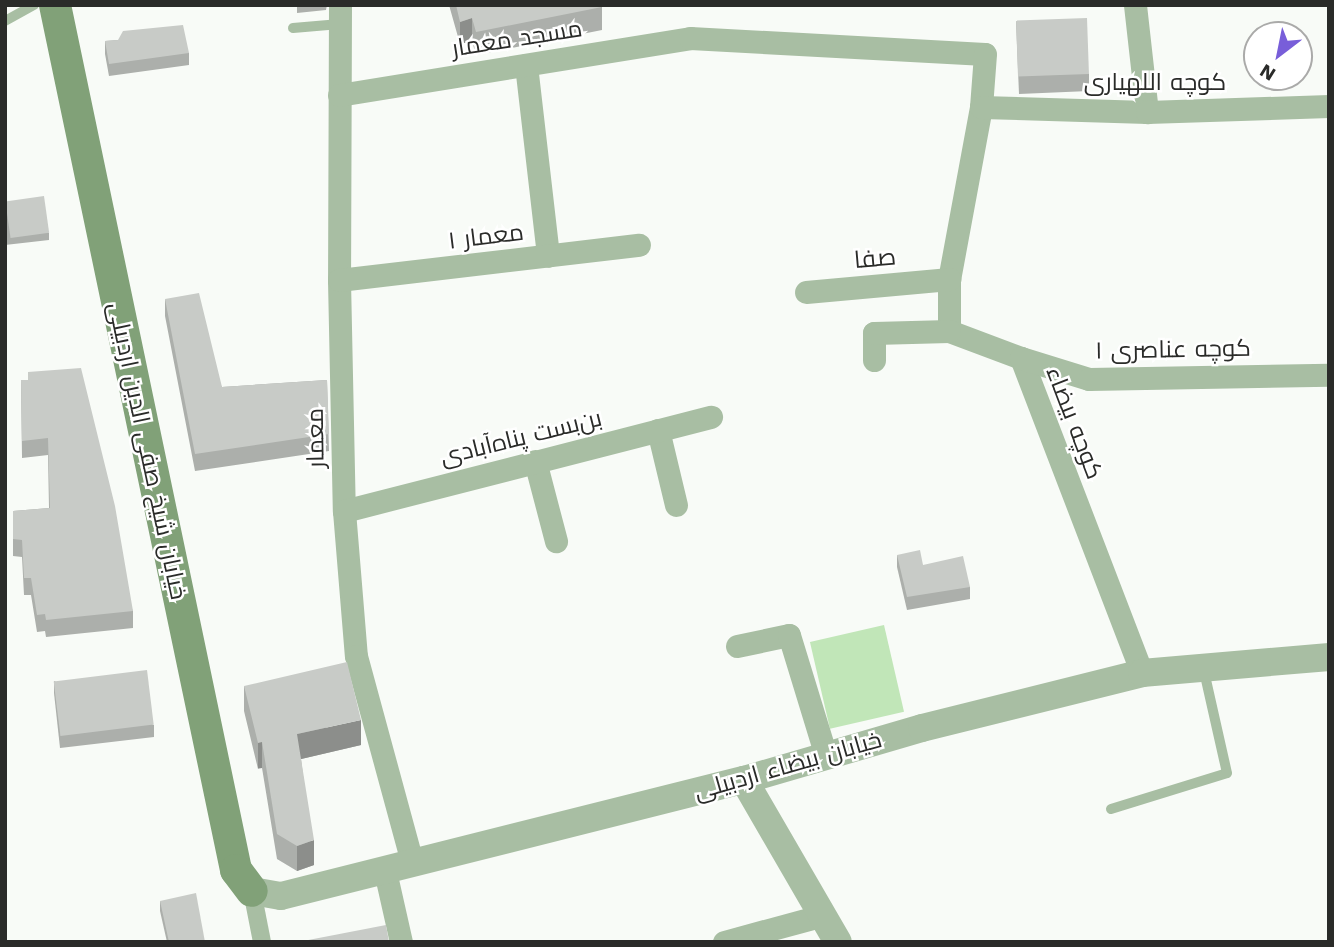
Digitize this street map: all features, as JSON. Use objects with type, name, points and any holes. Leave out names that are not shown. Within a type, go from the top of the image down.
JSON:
[{"type":"main road","name":"خیابان شیخ صفی الدین اردبیلی","points":[[55,5],[236,870],[252,891]]},
{"type":"street","points":[[1135,5],[1147,111]]},
{"type":"street","name":"معمار","points":[[340,15],[339,280],[344,511],[356,656],[412,862]]},
{"type":"street","name":"مسجد معمار","points":[[339,95],[690,38],[985,54],[981,107]]},
{"type":"street","points":[[526,65],[548,256]]},
{"type":"street","points":[[874,360],[874,333],[949,331],[949,279],[981,107]]},
{"type":"street","name":"کوچه اللهیاری","points":[[981,107],[1147,111],[1329,107]]},
{"type":"street","name":"معمار ۱","points":[[339,280],[639,245]]},
{"type":"street","name":"صفا","points":[[806,292],[949,279]]},
{"type":"street","name":"کوچه بیضاء","points":[[949,331],[1021,358],[1143,673]]},
{"type":"street","name":"کوچه عناصری ۱","points":[[1021,358],[1089,379],[1329,375]]},
{"type":"street","name":"بن‌بست پناه‌آبادی","points":[[344,511],[711,417]]},
{"type":"street","points":[[658,430],[676,505]]},
{"type":"street","points":[[535,461],[555,541]]},
{"type":"street","points":[[737,646],[789,635],[827,756]]},
{"type":"street","name":"خیابان بیضاء اردبیلی","points":[[252,891],[281,897],[744,780],[1143,673],[1329,657]]},
{"type":"street","points":[[744,780],[820,916],[838,942]]},
{"type":"street","points":[[385,871],[401,942]]},
{"type":"street","points":[[252,891],[262,942]]},
{"type":"street","points":[[724,942],[820,916]]},
{"type":"lane","points":[[5,21],[34,5]]},
{"type":"lane","points":[[293,28],[340,15]]},
{"type":"lane","points":[[1111,810],[1227,773],[1203,668]]},
{"type":"green space","points":[[884,625],[904,712],[830,729],[810,642]]},
{"type":"building","points":[[456,5],[602,7],[476,32],[472,18],[460,22]]},
{"type":"building","points":[[1087,18],[1089,74],[1018,76],[1016,20]]},
{"type":"building","points":[[183,25],[189,53],[109,64],[105,41],[118,40],[123,31]]},
{"type":"building","points":[[44,196],[49,233],[11,238],[5,201]]},
{"type":"building","points":[[199,293],[222,387],[327,380],[329,434],[195,454],[165,299]]},
{"type":"building","points":[[81,368],[115,506],[133,611],[46,620],[45,614],[37,615],[31,578],[24,578],[22,540],[13,539],[13,511],[50,508],[48,438],[22,441],[21,380],[28,380],[28,372]]},
{"type":"building","points":[[920,550],[923,565],[963,556],[970,587],[907,597],[897,555]]},
{"type":"building","points":[[347,662],[361,720],[297,734],[314,840],[297,846],[277,834],[262,742],[258,743],[244,686]]},
{"type":"building","points":[[147,670],[154,725],[60,736],[54,681]]},
{"type":"building","points":[[196,893],[205,942],[169,942],[160,901]]},
{"type":"building","points":[[386,925],[389,942],[298,942]]}]
